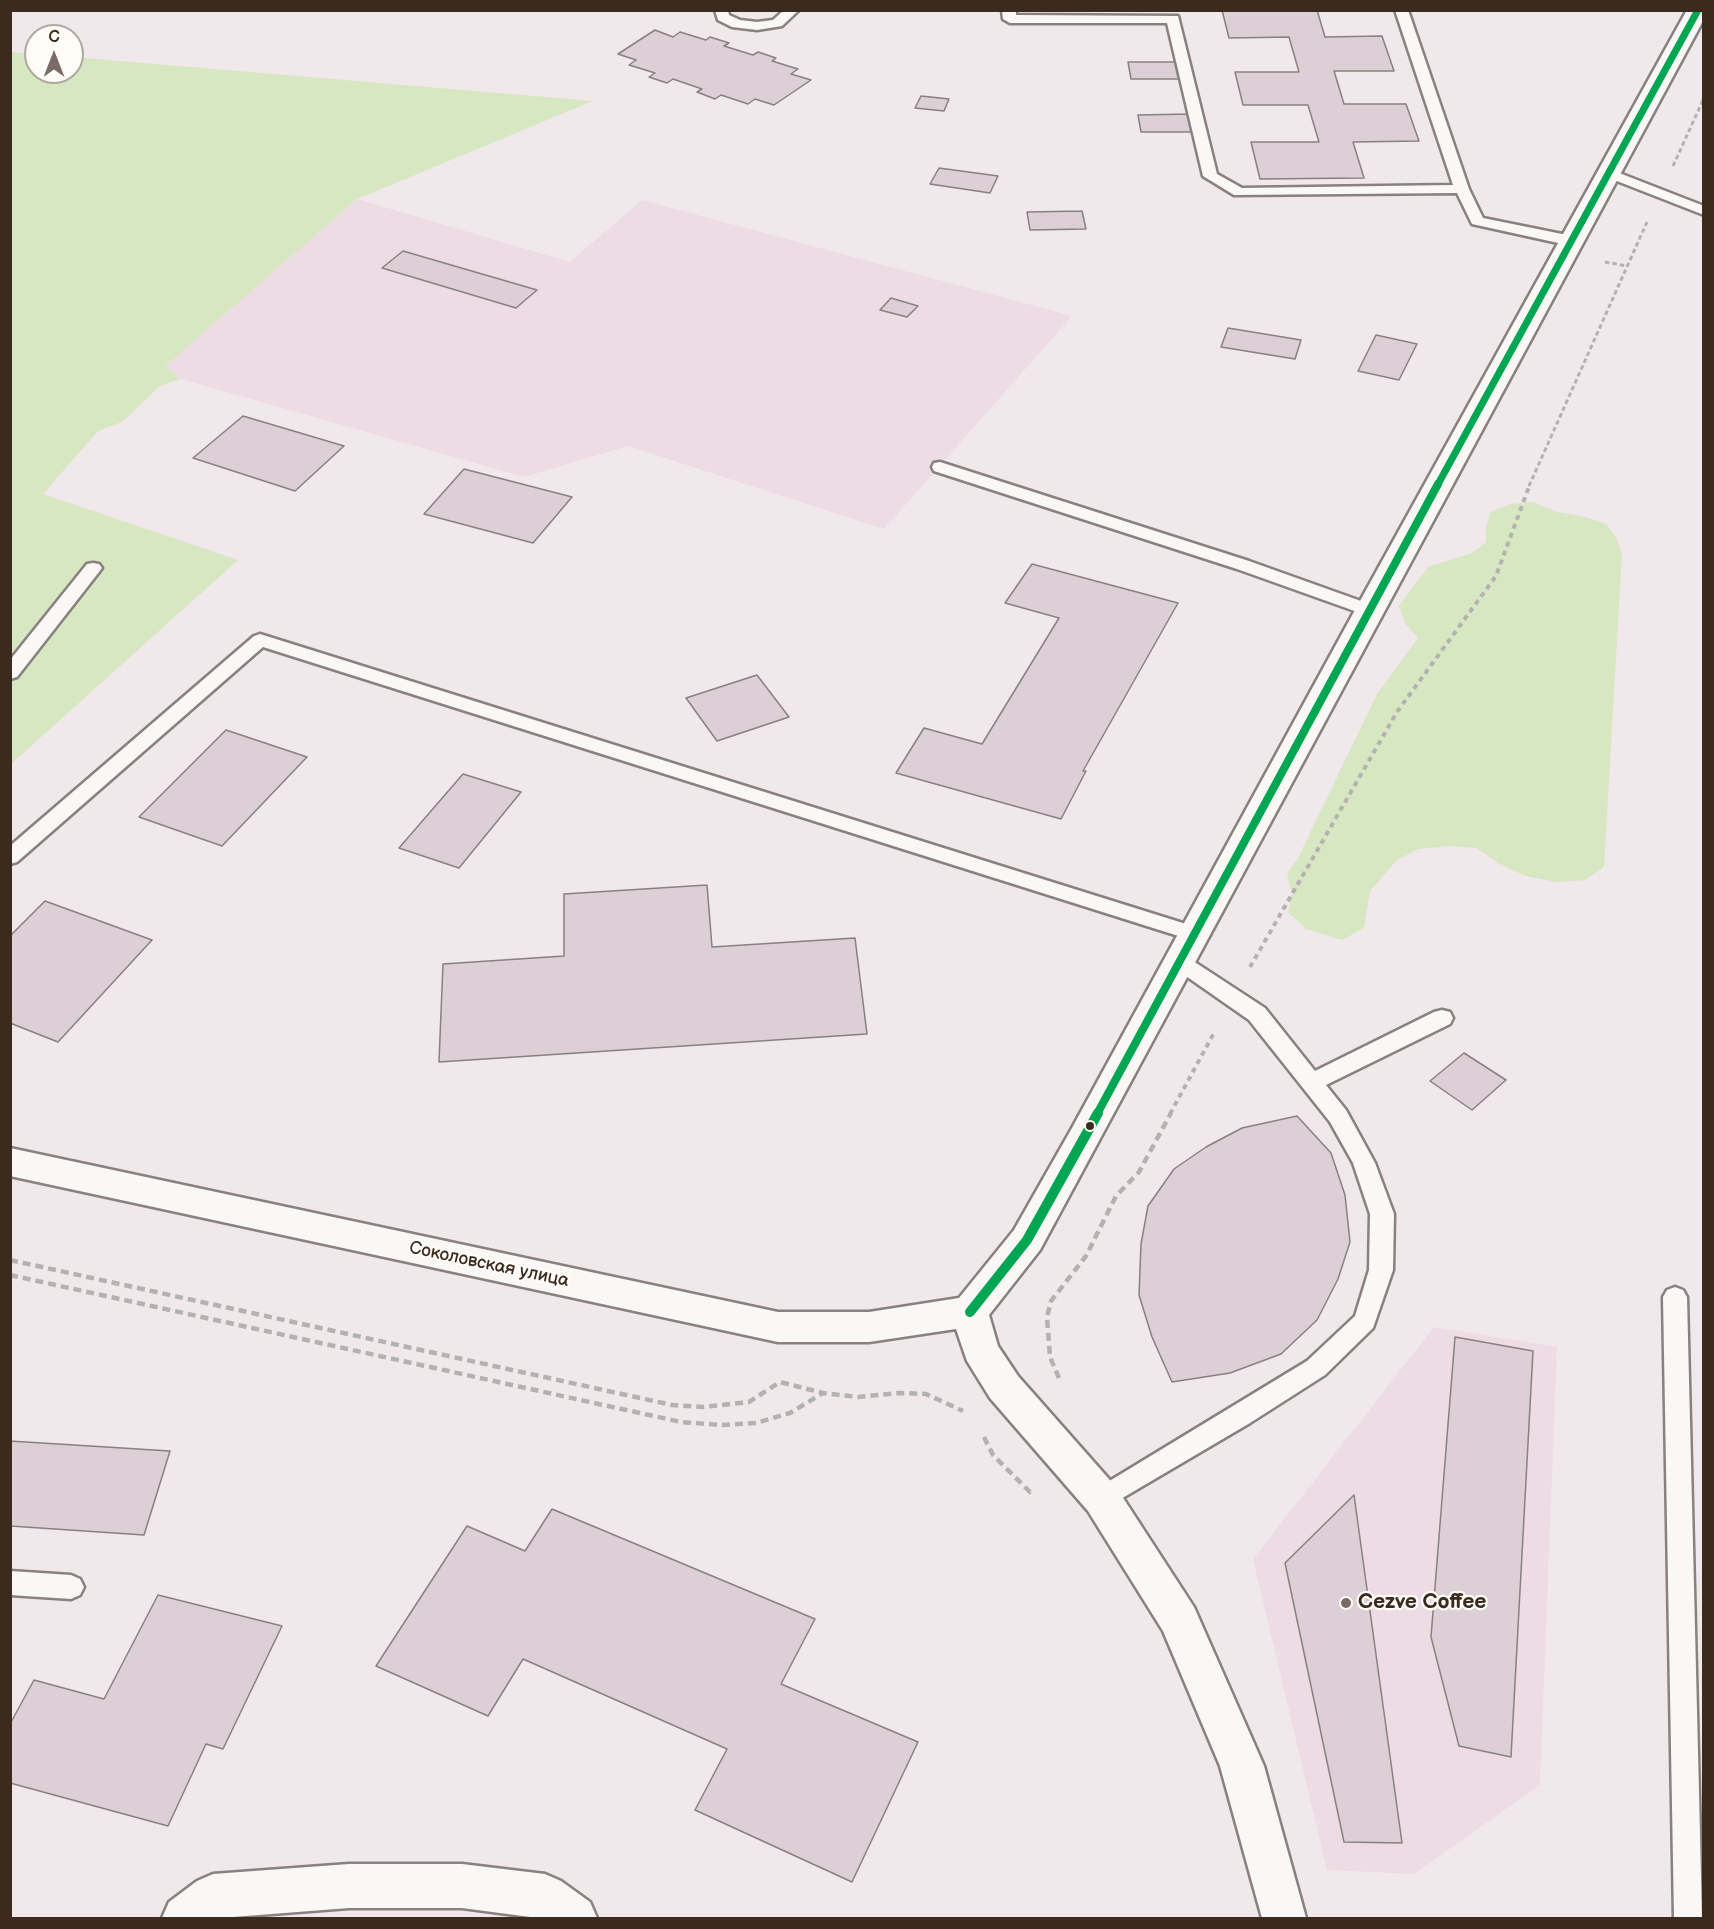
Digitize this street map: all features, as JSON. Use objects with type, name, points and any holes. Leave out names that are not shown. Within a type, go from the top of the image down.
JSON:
[{"type":"street","points":[[1284,1918],[1242,1766],[1179,1620],[1102,1499],[1004,1387],[980,1350],[970,1312],[1027,1240],[1698,10]]},
{"type":"street","name":"Соколовская улица","points":[[10,1161],[778,1327],[869,1327],[970,1312]]},
{"type":"street","points":[[185,1918],[213,1896],[349,1886],[462,1886],[545,1896],[574,1918]]},
{"type":"lane","points":[[721,10],[723,17],[737,24],[757,26],[777,23],[793,10]]},
{"type":"lane","points":[[1009,10],[1010,19],[1173,19],[1210,176],[1239,192],[1462,189]]},
{"type":"lane","points":[[1401,10],[1462,189],[1477,221],[1572,241]]},
{"type":"lane","points":[[1609,173],[1704,211]]},
{"type":"lane","points":[[940,467],[1243,564],[1369,610]]},
{"type":"lane","points":[[10,673],[93,568]]},
{"type":"lane","points":[[10,857],[260,640],[1188,948],[1233,998],[1257,1014],[1338,1116],[1364,1163],[1382,1215],[1382,1270],[1365,1321],[1316,1368],[1102,1499]]},
{"type":"lane","points":[[1313,1082],[1442,1018]]},
{"type":"lane","points":[[1675,1297],[1688,1918]]},
{"type":"lane","points":[[10,1582],[71,1587]]},
{"type":"path","points":[[1061,1383],[1050,1357],[1047,1317],[1051,1300],[1086,1256],[1116,1196],[1139,1172],[1233,998],[1397,712],[1496,576],[1535,469],[1704,98]]},
{"type":"path","points":[[1604,262],[1627,266]]},
{"type":"path","points":[[10,1260],[672,1405],[703,1407],[749,1402],[780,1382],[823,1393],[858,1397],[900,1393],[926,1394],[959,1407],[966,1414]]},
{"type":"path","points":[[10,1275],[681,1422],[722,1425],[756,1423],[790,1413],[823,1393]]},
{"type":"path","points":[[980,1428],[993,1455],[1030,1492],[1038,1487]]},
{"type":"shaded area","points":[[357,199],[570,262],[642,200],[1072,316],[884,529],[628,446],[524,477],[181,379],[164,366]]},
{"type":"shaded area","points":[[1434,1327],[1557,1347],[1540,1785],[1414,1874],[1327,1870],[1253,1559]]},
{"type":"green space","points":[[11,52],[24,53],[24,84],[84,84],[84,58],[593,101],[357,199],[165,366],[180,379],[160,386],[122,422],[98,431],[43,494],[238,560],[11,764]]},
{"type":"green space","points":[[1532,502],[1557,512],[1582,516],[1606,524],[1616,538],[1622,553],[1604,867],[1585,880],[1557,882],[1525,876],[1498,863],[1477,848],[1449,846],[1419,849],[1397,860],[1370,891],[1364,928],[1342,940],[1306,929],[1288,912],[1292,893],[1287,874],[1297,860],[1377,694],[1418,638],[1405,623],[1399,606],[1428,567],[1472,553],[1486,542],[1486,527],[1491,512],[1511,504]]},
{"type":"building","points":[[1222,10],[1317,10],[1325,37],[1382,36],[1394,71],[1334,71],[1344,104],[1406,104],[1419,141],[1353,142],[1364,178],[1260,179],[1251,142],[1319,142],[1308,105],[1243,105],[1235,72],[1299,72],[1289,37],[1229,38]]},
{"type":"building","points":[[655,30],[673,37],[680,32],[706,40],[710,37],[729,43],[724,46],[753,55],[758,52],[776,58],[772,61],[798,69],[791,74],[811,80],[774,105],[755,99],[748,104],[721,95],[715,99],[697,92],[702,89],[673,79],[667,83],[649,77],[655,73],[629,65],[636,60],[618,54]]},
{"type":"building","points":[[1128,62],[1177,62],[1181,79],[1131,79]]},
{"type":"building","points":[[921,96],[949,99],[944,111],[915,108]]},
{"type":"building","points":[[1189,114],[1192,132],[1141,132],[1138,115]]},
{"type":"building","points":[[939,168],[998,176],[990,193],[930,184]]},
{"type":"building","points":[[1082,211],[1086,229],[1030,230],[1027,212]]},
{"type":"building","points":[[403,251],[537,290],[516,308],[382,268]]},
{"type":"building","points":[[891,298],[918,306],[907,317],[880,310]]},
{"type":"building","points":[[1228,328],[1301,340],[1295,359],[1221,347]]},
{"type":"building","points":[[1376,335],[1417,344],[1399,380],[1358,371]]},
{"type":"building","points":[[243,416],[344,446],[295,491],[193,458]]},
{"type":"building","points":[[464,469],[572,497],[533,543],[424,514]]},
{"type":"building","points":[[1032,564],[1178,603],[1083,771],[1086,771],[1061,819],[896,773],[924,728],[982,744],[1059,618],[1005,603]]},
{"type":"building","points":[[757,675],[789,717],[717,741],[686,698]]},
{"type":"building","points":[[226,730],[307,757],[222,846],[139,817]]},
{"type":"building","points":[[463,774],[521,792],[459,868],[399,848]]},
{"type":"building","points":[[707,885],[712,947],[855,938],[867,1034],[439,1062],[443,964],[564,956],[564,894]]},
{"type":"building","points":[[45,901],[152,940],[58,1042],[10,1023],[10,936]]},
{"type":"building","points":[[1464,1053],[1506,1080],[1472,1110],[1430,1081]]},
{"type":"building","points":[[1297,1116],[1331,1153],[1345,1195],[1350,1242],[1338,1279],[1317,1320],[1281,1354],[1230,1373],[1172,1382],[1152,1337],[1139,1295],[1141,1244],[1148,1206],[1174,1169],[1206,1147],[1242,1128]]},
{"type":"building","points":[[1455,1337],[1533,1351],[1511,1757],[1459,1746],[1431,1637]]},
{"type":"building","points":[[10,1441],[170,1451],[144,1535],[10,1526]]},
{"type":"building","points":[[1354,1495],[1402,1843],[1344,1842],[1285,1563]]},
{"type":"building","points":[[552,1509],[815,1619],[781,1684],[918,1742],[852,1882],[695,1810],[727,1749],[523,1659],[488,1716],[376,1666],[467,1526],[525,1551]]},
{"type":"building","points":[[158,1595],[282,1626],[223,1749],[206,1744],[168,1826],[10,1783],[10,1724],[34,1680],[104,1699]]},
{"type":"transit line","points":[[970,1312],[1027,1240],[1698,10]]},
{"type":"place","name":"Cezve Coffee","points":[[1346,1603]]}]
